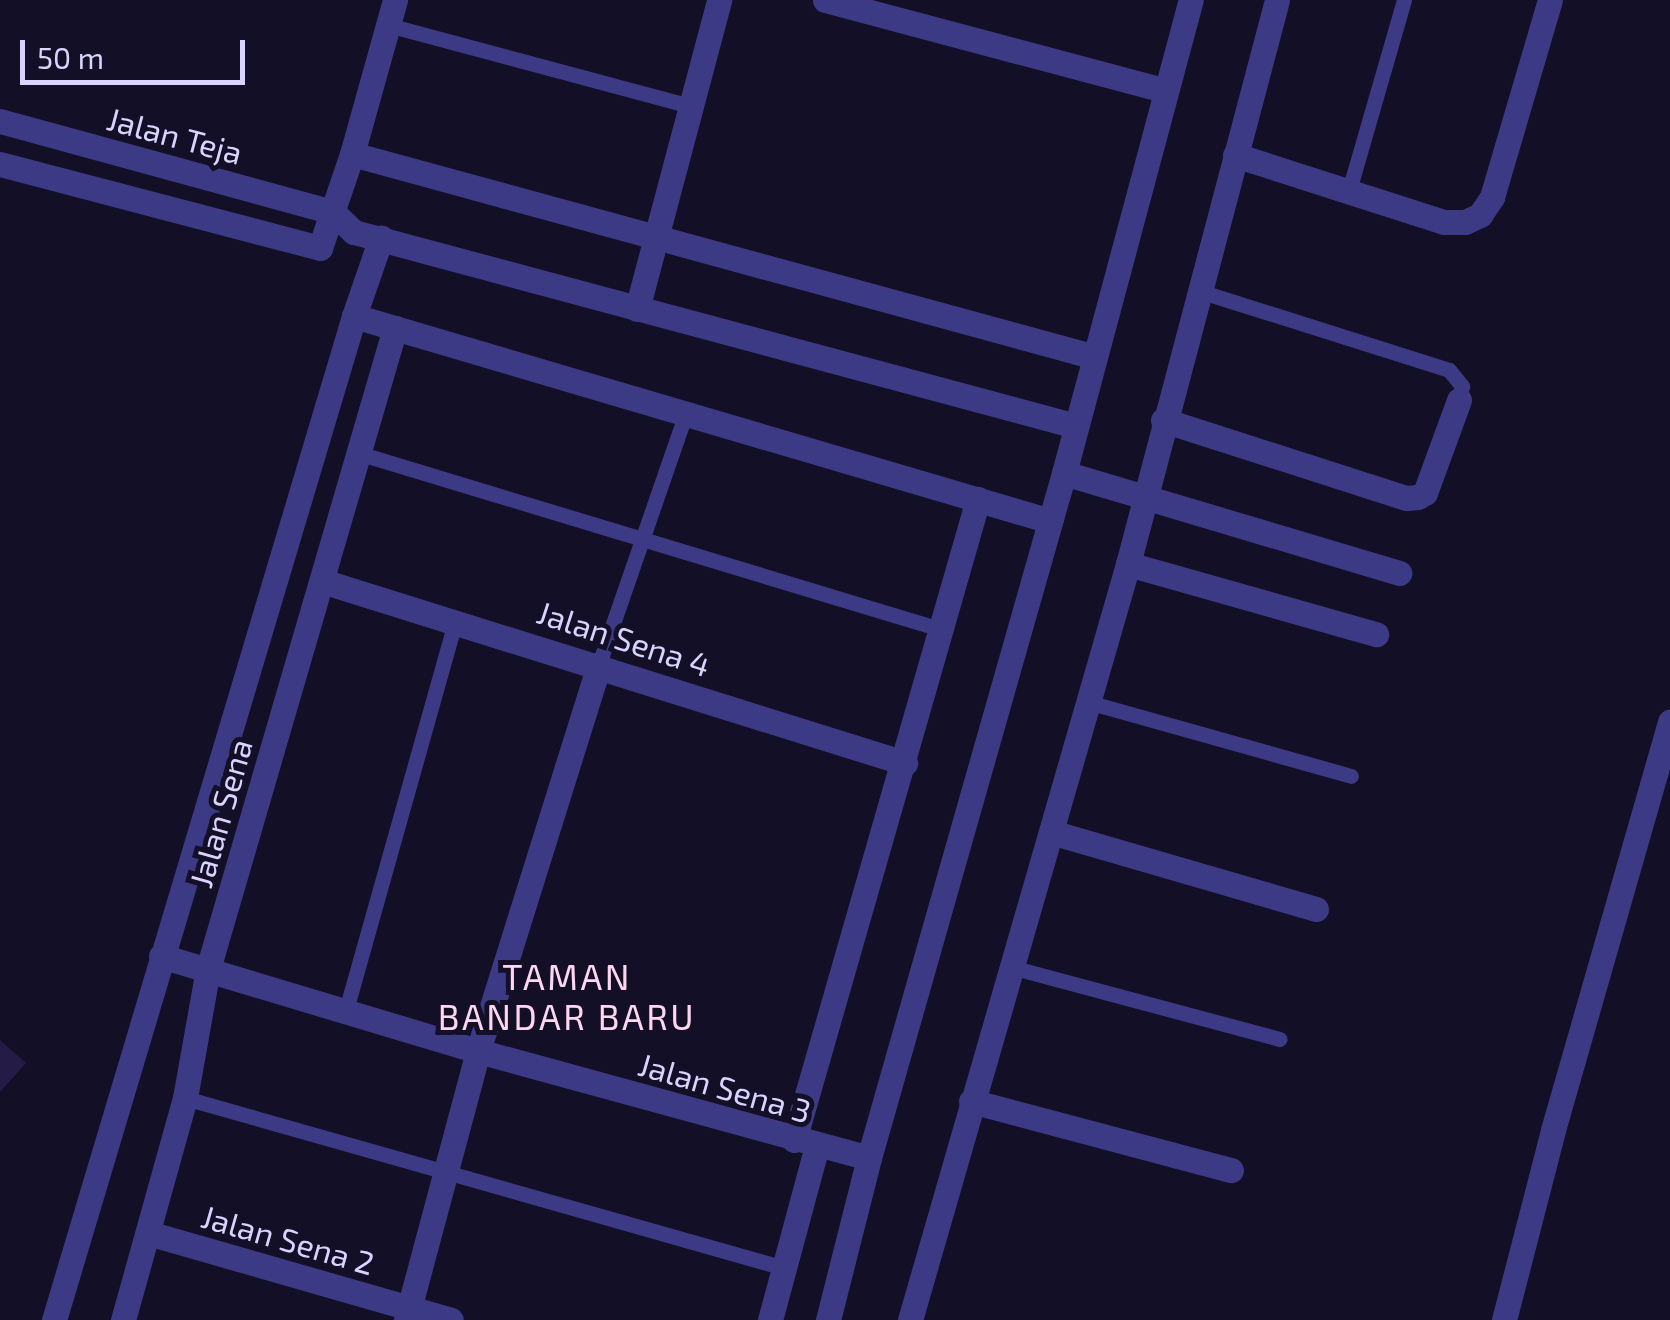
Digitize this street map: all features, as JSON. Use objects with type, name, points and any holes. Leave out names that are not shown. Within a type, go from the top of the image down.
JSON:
[{"type":"street","points":[[637,309],[719,0]]},
{"type":"street","points":[[824,0],[1166,91]]},
{"type":"street","points":[[828,1320],[869,1158],[1064,473],[1191,0]]},
{"type":"street","points":[[910,1320],[1146,500],[1163,420],[1276,0]]},
{"type":"street","points":[[1234,155],[1444,222],[1480,216],[1492,197],[1550,0]]},
{"type":"street","points":[[320,248],[352,154],[391,13]]},
{"type":"street","name":"Jalan Teja","points":[[0,121],[333,212]]},
{"type":"street","points":[[352,154],[1094,357]]},
{"type":"street","points":[[0,164],[320,248],[354,232]]},
{"type":"street","points":[[333,212],[354,232],[1076,426]]},
{"type":"street","points":[[54,1320],[354,316],[381,238]]},
{"type":"street","points":[[354,316],[1050,521]]},
{"type":"street","name":"Jalan Sena","points":[[123,1320],[185,1098],[208,969],[394,328]]},
{"type":"street","points":[[1163,420],[1406,498],[1418,498],[1425,493],[1458,400]]},
{"type":"street","points":[[1064,473],[1399,573]]},
{"type":"street","points":[[770,1320],[784,1268],[805,1143],[978,499]]},
{"type":"street","points":[[1128,564],[1376,634]]},
{"type":"street","name":"Jalan Sena 4","points":[[322,581],[599,664],[905,763]]},
{"type":"street","name":"Jalan Sena 2","points":[[407,1314],[478,1051],[599,664]]},
{"type":"street","points":[[1504,1320],[1553,1130],[1670,721]]},
{"type":"street","points":[[1050,832],[1316,909]]},
{"type":"street","name":"Jalan Sena 3","points":[[161,956],[478,1051],[869,1158]]},
{"type":"street","points":[[972,1101],[1231,1170]]},
{"type":"street","name":"Jalan Sena 2","points":[[148,1233],[407,1314],[452,1320]]},
{"type":"lane","points":[[1348,194],[1404,0]]},
{"type":"lane","points":[[391,13],[691,106]]},
{"type":"lane","points":[[1199,291],[1448,370],[1462,386],[1458,400]]},
{"type":"lane","points":[[599,664],[686,415]]},
{"type":"lane","points":[[358,453],[943,630]]},
{"type":"lane","points":[[346,1010],[456,620]]},
{"type":"lane","points":[[1088,702],[1351,776]]},
{"type":"lane","points":[[1012,967],[1279,1039]]},
{"type":"lane","points":[[185,1098],[784,1268]]},
{"type":"building","points":[[0,1040],[26,1063],[0,1092]]},
{"type":"district","name":"TAMAN BANDAR BARU","points":[[567,996]]}]
